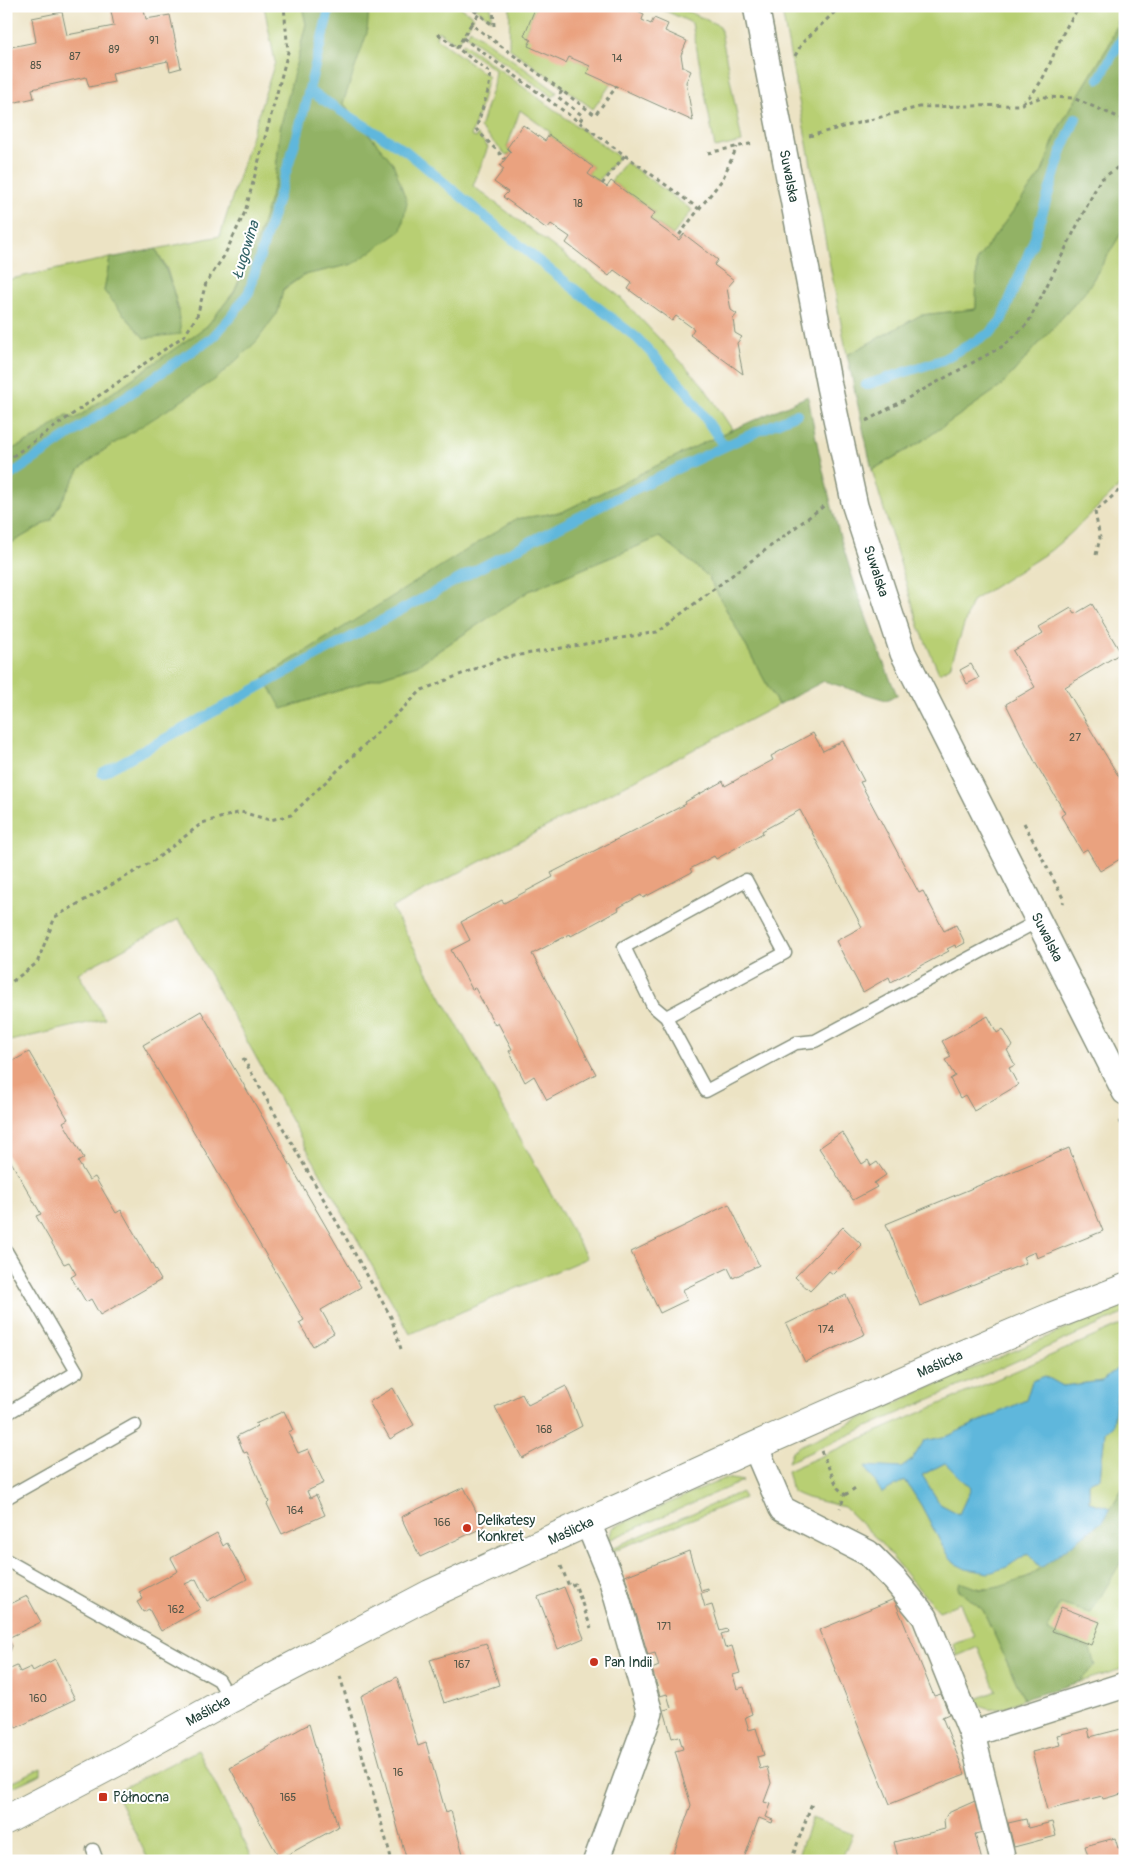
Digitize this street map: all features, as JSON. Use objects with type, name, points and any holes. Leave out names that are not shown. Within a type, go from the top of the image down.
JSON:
[{"type":"street","name":"Suwalska","points":[[756,6],[828,386],[855,506],[903,653],[1125,1092]]},
{"type":"street","name":"Maślicka","points":[[6,1820],[430,1594],[755,1446],[979,1347],[1125,1288]]},
{"type":"street","points":[[755,1446],[782,1509],[868,1553],[895,1580],[925,1617],[972,1734],[1004,1861]]},
{"type":"street","points":[[588,1522],[612,1581],[650,1713],[596,1861]]},
{"type":"street","points":[[972,1734],[1125,1685]]},
{"type":"lane","points":[[666,1017],[785,953],[746,880],[624,947],[653,1006],[666,1017],[706,1091],[796,1043],[815,1041],[1038,921]]},
{"type":"lane","points":[[6,1251],[77,1372],[6,1414]]},
{"type":"lane","points":[[6,1498],[135,1425]]},
{"type":"lane","points":[[6,1560],[219,1680],[230,1699]]},
{"type":"path","points":[[6,461],[185,335],[197,316],[206,282],[224,256],[245,212],[288,52],[284,6]]},
{"type":"path","points":[[468,6],[494,26],[493,6]]},
{"type":"path","points":[[792,63],[802,43],[841,6]]},
{"type":"path","points":[[1019,105],[1031,96],[1042,81],[1067,26],[1080,6]]},
{"type":"path","points":[[457,48],[478,14]]},
{"type":"path","points":[[471,24],[595,115],[617,86]]},
{"type":"path","points":[[438,34],[491,73],[488,91],[476,129],[505,159]]},
{"type":"path","points":[[463,38],[699,209]]},
{"type":"path","points":[[562,91],[558,97],[583,116],[580,121]]},
{"type":"path","points":[[801,138],[919,107],[1019,105],[1042,97],[1073,98],[1125,120]]},
{"type":"path","points":[[708,153],[762,141]]},
{"type":"path","points":[[677,238],[722,180],[737,147]]},
{"type":"path","points":[[602,184],[625,155]]},
{"type":"path","points":[[865,421],[1005,345],[1028,323],[1100,180],[1125,162]]},
{"type":"path","points":[[1096,555],[1100,538],[1095,512],[1125,485]]},
{"type":"path","points":[[6,986],[37,963],[55,917],[156,860],[202,823],[241,812],[270,820],[291,815],[422,690],[502,658],[658,632],[826,504]]},
{"type":"path","points":[[1020,814],[1064,900],[1061,908]]},
{"type":"path","points":[[243,1058],[391,1317],[401,1349]]},
{"type":"path","points":[[821,1451],[838,1488],[845,1495]]},
{"type":"path","points":[[831,1534],[845,1495],[857,1487]]},
{"type":"path","points":[[561,1565],[569,1586],[575,1584],[591,1628]]},
{"type":"path","points":[[337,1668],[392,1861]]},
{"type":"path","points":[[791,1861],[812,1803]]},
{"type":"green space","points":[[264,6],[302,6],[306,24],[280,129],[275,182],[258,238],[234,292],[207,326],[75,419],[67,415],[36,438],[6,452],[6,280],[110,258],[104,291],[144,338],[179,310],[167,269],[156,249],[220,236],[275,62]]},
{"type":"green space","points":[[302,6],[369,6],[367,33],[343,103],[393,163],[407,202],[401,231],[353,264],[304,275],[283,289],[278,312],[256,342],[216,379],[99,453],[79,470],[51,520],[6,546],[6,452],[36,438],[67,415],[75,419],[207,326],[234,292],[258,238],[275,182],[280,129],[306,24]]},
{"type":"green space","points":[[369,6],[459,6],[474,17],[457,44],[438,31],[436,38],[488,76],[471,136],[476,138],[477,134],[488,147],[473,186],[619,296],[702,384],[732,429],[562,512],[516,519],[282,709],[417,665],[529,591],[660,537],[708,576],[778,705],[392,908],[587,1258],[410,1334],[179,919],[78,973],[105,1019],[6,1042],[6,546],[51,520],[79,470],[278,312],[283,290],[304,275],[353,264],[393,163],[343,103],[366,33]]},
{"type":"green space","points":[[472,6],[491,6],[491,19]]},
{"type":"green space","points":[[510,6],[536,6],[524,36],[590,66],[611,84],[593,109],[509,48]]},
{"type":"green space","points":[[655,6],[676,6],[720,26],[742,142],[715,148],[692,23]]},
{"type":"green space","points":[[781,6],[1124,6],[1109,45],[1058,129],[1042,172],[977,260],[976,309],[921,315],[847,355]]},
{"type":"green space","points":[[1124,6],[1125,227],[1086,291],[1000,387],[919,443],[872,470],[847,355],[921,315],[976,309],[977,260],[1042,172],[1058,129],[1109,45]]},
{"type":"green space","points":[[470,29],[557,92],[553,97],[467,36]]},
{"type":"green space","points":[[463,43],[619,157],[598,181],[588,174],[593,167],[549,135],[550,132],[520,110],[507,148],[511,152],[507,156],[480,128],[493,86],[495,70],[461,47]]},
{"type":"green space","points":[[626,162],[692,210],[673,235],[650,219],[655,213],[611,181]]},
{"type":"green space","points":[[1125,227],[1125,481],[1050,551],[972,601],[950,667],[939,673],[920,629],[872,470],[919,443],[1000,387],[1086,291]]},
{"type":"green space","points":[[156,249],[166,269],[173,290],[181,334],[144,338],[104,291],[110,258]]},
{"type":"green space","points":[[808,396],[833,511],[855,585],[897,695],[886,700],[824,681],[778,705],[708,576],[660,537],[529,591],[417,665],[282,709],[264,677],[516,519],[562,512],[703,443]]},
{"type":"green space","points":[[1125,1304],[1125,1313],[788,1462],[792,1451],[802,1445],[969,1370]]},
{"type":"green space","points":[[1125,1323],[1125,1362],[1102,1381],[1063,1386],[1045,1376],[1032,1381],[1026,1400],[948,1436],[924,1441],[912,1460],[901,1468],[866,1467],[905,1480],[954,1563],[1007,1567],[1028,1553],[1041,1568],[1012,1584],[1002,1587],[981,1589],[960,1583],[958,1588],[983,1610],[1024,1699],[998,1709],[986,1708],[974,1700],[996,1691],[978,1647],[957,1656],[954,1644],[974,1636],[960,1603],[939,1611],[878,1540],[844,1507],[807,1498],[792,1492],[787,1471]]},
{"type":"green space","points":[[1125,1384],[1125,1484],[1111,1508],[1089,1502],[1089,1483],[1100,1478],[1105,1432],[1113,1425],[1117,1394]]},
{"type":"green space","points":[[945,1463],[971,1488],[959,1514],[940,1504],[922,1475]]},
{"type":"green space","points":[[726,1478],[743,1481],[609,1540],[612,1528]]},
{"type":"green space","points":[[1125,1484],[1125,1555],[1091,1613],[1059,1604],[1047,1631],[1090,1649],[1095,1666],[1079,1682],[1024,1699],[983,1610],[958,1589],[960,1582],[981,1590],[999,1587],[1027,1578],[1104,1520]]},
{"type":"green space","points":[[741,1492],[744,1498],[613,1551],[612,1548]]},
{"type":"green space","points":[[1125,1555],[1125,1668],[1079,1682],[1095,1666],[1047,1631],[1059,1603],[1116,1569]]},
{"type":"green space","points":[[198,1750],[254,1861],[149,1861],[115,1792]]},
{"type":"green space","points":[[41,1768],[41,1774],[6,1790],[6,1782],[16,1780]]},
{"type":"green space","points":[[812,1818],[852,1834],[841,1861],[796,1861]]},
{"type":"water","points":[[1125,1362],[1125,1384],[1117,1394],[1113,1425],[1105,1432],[1100,1478],[1089,1483],[1089,1502],[1111,1508],[1104,1520],[1041,1568],[1028,1553],[1007,1567],[989,1573],[966,1569],[954,1563],[905,1480],[882,1493],[865,1466],[901,1468],[912,1460],[924,1441],[948,1436],[1026,1400],[1032,1381],[1045,1376],[1063,1386],[1102,1381]],"holes":[[[945,1463],[971,1488],[959,1514],[940,1504],[922,1475]]]},
{"type":"building","points":[[110,6],[143,6],[146,19],[170,15],[181,68],[170,71],[168,61],[112,73],[114,82],[89,87],[86,77],[32,89],[34,98],[12,103],[10,93],[6,94],[6,48],[36,42],[32,18],[62,12],[67,35],[114,26]]},
{"type":"building","points":[[536,6],[610,6],[616,9],[617,6],[627,6],[644,14],[642,20],[651,24],[654,18],[668,24],[665,31],[687,41],[681,55],[683,67],[691,71],[686,82],[693,121],[587,73],[590,66],[569,57],[566,63],[528,46],[531,40],[524,36]]},
{"type":"building","points":[[523,125],[545,141],[549,135],[593,167],[588,174],[607,187],[611,181],[655,213],[650,219],[679,240],[684,234],[718,260],[714,265],[734,280],[727,288],[731,310],[737,314],[733,319],[735,333],[742,337],[737,343],[743,374],[690,335],[694,329],[676,316],[672,321],[628,289],[632,283],[614,270],[609,276],[566,243],[570,237],[551,224],[547,229],[503,197],[508,192],[494,182],[504,169],[500,166],[511,152],[507,148]]},
{"type":"building","points":[[1092,604],[1121,653],[1065,687],[1125,787],[1125,856],[1100,871],[1087,849],[1082,852],[1061,816],[1065,813],[1036,764],[1006,704],[1035,687],[1013,651],[1043,633],[1039,627],[1071,608],[1075,614]]},
{"type":"building","points":[[971,664],[979,678],[967,684],[960,670]]},
{"type":"building","points":[[813,733],[823,751],[843,741],[864,781],[860,782],[919,893],[923,891],[944,931],[956,925],[965,943],[956,948],[955,945],[947,949],[949,951],[891,982],[889,977],[863,992],[836,941],[862,927],[800,810],[716,859],[714,856],[690,869],[692,872],[643,898],[641,895],[618,908],[619,910],[571,936],[570,934],[532,954],[596,1074],[547,1100],[534,1076],[525,1082],[509,1051],[512,1049],[498,1023],[495,1025],[475,988],[472,989],[451,950],[470,940],[461,922],[502,900],[504,903],[553,877],[551,873],[686,804],[685,802],[723,781],[725,786],[773,760],[771,756]]},
{"type":"building","points":[[201,1011],[361,1287],[321,1310],[334,1333],[313,1346],[299,1323],[304,1320],[143,1045]]},
{"type":"building","points":[[988,1016],[997,1033],[1003,1029],[1013,1046],[1007,1050],[1015,1065],[1009,1068],[1018,1085],[974,1111],[965,1095],[960,1098],[950,1079],[955,1076],[945,1060],[951,1057],[942,1041]]},
{"type":"building","points":[[29,1052],[68,1119],[63,1122],[84,1158],[78,1162],[89,1180],[95,1177],[116,1213],[121,1210],[161,1280],[100,1315],[91,1299],[86,1302],[71,1277],[76,1274],[69,1262],[64,1264],[36,1216],[41,1214],[6,1153],[6,1065]]},
{"type":"building","points":[[842,1132],[862,1164],[868,1160],[871,1166],[877,1162],[886,1175],[874,1183],[877,1187],[853,1200],[819,1148]]},
{"type":"building","points":[[1069,1148],[1103,1231],[1037,1258],[1035,1252],[1023,1257],[1026,1263],[920,1306],[886,1224]]},
{"type":"building","points":[[729,1204],[759,1265],[733,1278],[728,1268],[682,1290],[687,1300],[660,1313],[631,1252]]},
{"type":"building","points":[[843,1227],[862,1245],[833,1274],[829,1271],[810,1291],[795,1277]]},
{"type":"building","points":[[846,1295],[865,1334],[805,1362],[786,1324]]},
{"type":"building","points":[[6,1354],[12,1363],[6,1366]]},
{"type":"building","points":[[566,1386],[582,1426],[522,1458],[495,1407],[522,1394],[528,1405]]},
{"type":"building","points":[[393,1388],[414,1425],[390,1439],[369,1402]]},
{"type":"building","points":[[284,1411],[293,1430],[288,1432],[298,1453],[308,1449],[324,1483],[307,1491],[310,1498],[316,1495],[325,1515],[282,1534],[267,1504],[269,1502],[247,1452],[244,1453],[237,1436],[257,1426],[255,1424]]},
{"type":"building","points":[[464,1487],[484,1527],[420,1557],[401,1517]]},
{"type":"building","points":[[217,1533],[223,1546],[227,1543],[247,1579],[207,1601],[196,1579],[185,1584],[200,1609],[161,1631],[149,1609],[143,1612],[137,1602],[143,1599],[139,1592],[178,1571],[171,1558]]},
{"type":"building","points":[[689,1551],[701,1591],[708,1589],[708,1591],[701,1593],[705,1607],[712,1605],[720,1631],[727,1629],[728,1632],[721,1634],[725,1648],[732,1646],[740,1673],[733,1675],[737,1689],[744,1687],[752,1714],[745,1717],[749,1730],[756,1728],[764,1755],[757,1757],[760,1769],[767,1767],[771,1783],[764,1802],[771,1804],[766,1817],[773,1820],[772,1823],[759,1818],[743,1861],[671,1861],[691,1805],[675,1751],[683,1749],[679,1736],[672,1738],[664,1710],[671,1708],[667,1694],[660,1696],[652,1669],[659,1666],[655,1653],[648,1655],[625,1576]]},
{"type":"building","points":[[564,1587],[584,1638],[558,1649],[538,1597]]},
{"type":"building","points":[[27,1596],[41,1622],[8,1638],[12,1646],[10,1652],[6,1653],[6,1606]]},
{"type":"building","points":[[894,1599],[934,1696],[941,1694],[949,1714],[942,1717],[965,1774],[890,1804],[819,1630]]},
{"type":"building","points":[[1061,1607],[1100,1622],[1091,1645],[1052,1631]]},
{"type":"building","points":[[486,1643],[499,1685],[444,1703],[430,1660]]},
{"type":"building","points":[[55,1659],[75,1699],[16,1728],[12,1719],[6,1721],[6,1684],[9,1683],[6,1678],[6,1671],[17,1666],[20,1672],[31,1667],[33,1671]]},
{"type":"building","points":[[397,1677],[418,1746],[426,1743],[446,1813],[451,1811],[465,1861],[407,1861],[361,1696]]},
{"type":"building","points":[[309,1724],[338,1827],[280,1859],[230,1768]]},
{"type":"building","points":[[1088,1728],[1090,1737],[1125,1728],[1125,1793],[1103,1799],[1102,1796],[1047,1810],[1032,1752],[1060,1745],[1057,1735]]},
{"type":"building","points":[[975,1801],[983,1832],[975,1834],[982,1861],[899,1861],[894,1842],[945,1829],[944,1820],[948,1813]]},
{"type":"building","points":[[1026,1819],[1028,1828],[1052,1822],[1056,1836],[1014,1847],[1008,1823]]},
{"type":"building","points":[[1115,1838],[1118,1848],[1125,1847],[1125,1861],[1071,1861],[1088,1856],[1085,1846]]},
{"type":"waterway","name":"Ługowina","points":[[6,478],[212,338],[249,292],[298,133],[330,6]]},
{"type":"waterway","points":[[1099,79],[1125,33]]},
{"type":"waterway","points":[[309,91],[406,151],[540,262],[637,338],[687,391],[724,446]]},
{"type":"waterway","points":[[866,385],[942,360],[990,333],[1001,321],[1034,240],[1062,150],[1076,118]]},
{"type":"waterway","points":[[102,773],[360,632],[532,541],[708,454],[797,414]]},
{"type":"place","name":"Delikatesy Konkret","points":[[467,1528]]},
{"type":"place","name":"Pan Indii","points":[[594,1662]]},
{"type":"place","name":"Północna","points":[[103,1797]]}]
